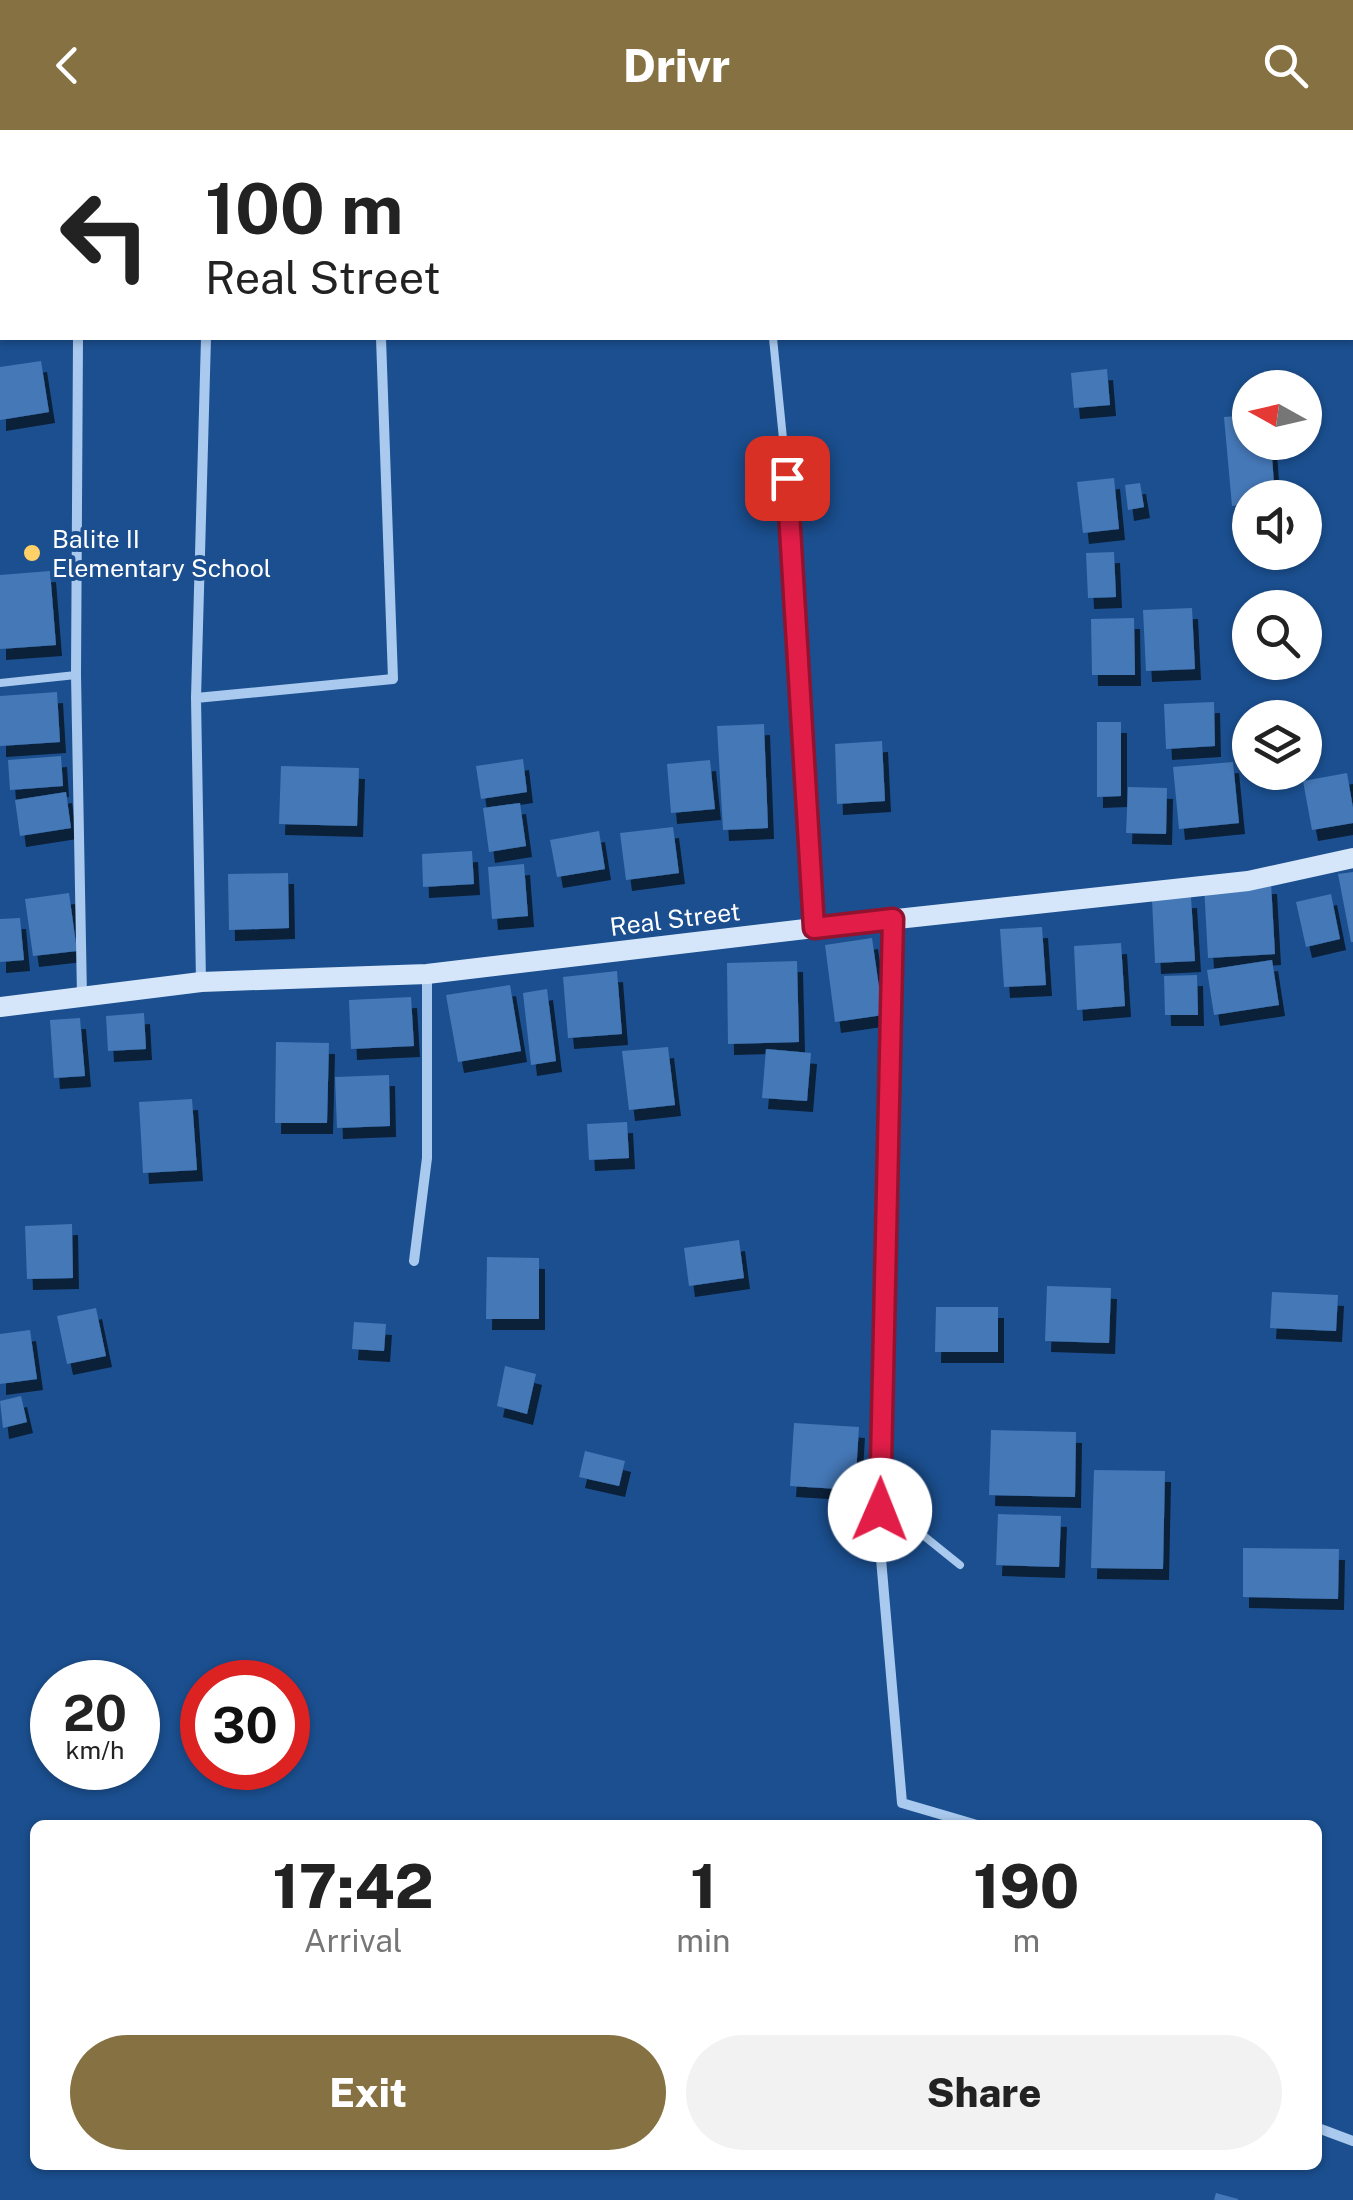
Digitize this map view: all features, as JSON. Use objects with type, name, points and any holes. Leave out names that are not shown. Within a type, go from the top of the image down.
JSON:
[{"type":"street","points":[[78,340],[76,676],[82,998]]},
{"type":"street","points":[[202,982],[196,698],[206,340]]},
{"type":"street","points":[[196,698],[393,679],[382,340]]},
{"type":"street","name":"Real Street","points":[[0,1008],[202,982],[427,974],[1248,881],[1353,858]]},
{"type":"street","points":[[893,919],[880,1547],[902,1803],[960,1820]]},
{"type":"street","points":[[414,1260],[427,1158],[427,974]]},
{"type":"street","points":[[1322,2129],[1353,2141]]},
{"type":"lane","points":[[773,340],[787,478],[814,928]]},
{"type":"lane","points":[[0,682],[76,676]]},
{"type":"lane","points":[[880,1510],[924,1536],[960,1565]]},
{"type":"building","points":[[41,361],[49,412],[0,420],[0,367]]},
{"type":"building","points":[[1107,369],[1110,405],[1074,408],[1071,373]]},
{"type":"building","points":[[1232,416],[1232,460],[1272,460],[1274,480],[1232,480],[1232,506],[1224,417]]},
{"type":"building","points":[[1114,478],[1119,529],[1083,533],[1077,482]]},
{"type":"building","points":[[1140,483],[1144,507],[1128,510],[1125,485]]},
{"type":"building","points":[[1114,552],[1116,597],[1088,598],[1086,553]]},
{"type":"building","points":[[50,571],[56,645],[0,649],[0,575]]},
{"type":"building","points":[[1192,608],[1195,669],[1146,671],[1143,610]]},
{"type":"building","points":[[1134,618],[1135,675],[1092,675],[1091,619]]},
{"type":"building","points":[[57,692],[60,742],[0,746],[0,696]]},
{"type":"building","points":[[1214,702],[1215,746],[1166,749],[1164,704]]},
{"type":"building","points":[[1097,722],[1121,722],[1121,796],[1097,797]]},
{"type":"building","points":[[764,724],[768,828],[723,830],[717,726]]},
{"type":"building","points":[[882,741],[885,801],[837,804],[835,744]]},
{"type":"building","points":[[61,756],[63,786],[10,790],[8,760]]},
{"type":"building","points":[[523,759],[527,792],[481,799],[476,766]]},
{"type":"building","points":[[710,760],[715,809],[671,813],[667,764]]},
{"type":"building","points":[[1232,762],[1232,790],[1236,790],[1239,823],[1179,829],[1173,767]]},
{"type":"building","points":[[281,766],[359,768],[357,826],[279,824]]},
{"type":"building","points":[[1347,773],[1353,823],[1312,830],[1305,790],[1322,790],[1322,778]]},
{"type":"building","points":[[1128,787],[1167,788],[1166,834],[1126,833]]},
{"type":"building","points":[[66,792],[71,828],[20,836],[15,800]]},
{"type":"building","points":[[520,803],[526,846],[489,852],[483,808]]},
{"type":"building","points":[[673,827],[679,873],[626,880],[620,833]]},
{"type":"building","points":[[599,831],[605,869],[557,877],[550,840]]},
{"type":"building","points":[[472,851],[474,884],[423,887],[422,854]]},
{"type":"building","points":[[524,864],[528,916],[492,919],[488,867]]},
{"type":"building","points":[[1353,872],[1353,942],[1351,942],[1338,874]]},
{"type":"building","points":[[288,873],[289,928],[229,930],[228,874]]},
{"type":"building","points":[[1271,883],[1275,954],[1208,958],[1204,886]]},
{"type":"building","points":[[69,893],[77,951],[33,956],[25,899]]},
{"type":"building","points":[[1331,894],[1340,939],[1306,947],[1296,902]]},
{"type":"building","points":[[1191,897],[1195,961],[1155,963],[1152,899]]},
{"type":"building","points":[[20,918],[24,960],[0,962],[0,919]]},
{"type":"building","points":[[1042,927],[1046,985],[1004,987],[1000,929]]},
{"type":"building","points":[[872,938],[883,1015],[835,1022],[825,945]]},
{"type":"building","points":[[1121,943],[1125,1006],[1077,1010],[1074,946]]},
{"type":"building","points":[[1272,960],[1279,1005],[1214,1015],[1207,970]]},
{"type":"building","points":[[797,961],[799,1042],[728,1044],[727,963]]},
{"type":"building","points":[[617,971],[622,1034],[568,1038],[563,977]]},
{"type":"building","points":[[1197,975],[1198,1015],[1165,1015],[1164,976]]},
{"type":"building","points":[[510,985],[521,1051],[458,1062],[446,995]]},
{"type":"building","points":[[547,989],[556,1061],[531,1065],[523,993]]},
{"type":"building","points":[[411,997],[414,1046],[351,1049],[349,1000]]},
{"type":"building","points":[[144,1013],[146,1049],[108,1051],[106,1016]]},
{"type":"building","points":[[80,1018],[85,1076],[54,1078],[50,1020]]},
{"type":"building","points":[[276,1042],[329,1043],[327,1123],[275,1123]]},
{"type":"building","points":[[668,1047],[675,1105],[629,1110],[622,1051]]},
{"type":"building","points":[[766,1049],[811,1053],[807,1101],[762,1098]]},
{"type":"building","points":[[389,1075],[390,1126],[337,1128],[335,1077]]},
{"type":"building","points":[[192,1099],[197,1170],[143,1173],[139,1102]]},
{"type":"building","points":[[627,1122],[629,1158],[589,1160],[587,1124]]},
{"type":"building","points":[[72,1224],[73,1278],[27,1279],[25,1226]]},
{"type":"building","points":[[739,1240],[744,1278],[689,1286],[684,1248]]},
{"type":"building","points":[[487,1257],[539,1258],[539,1319],[486,1319]]},
{"type":"building","points":[[1047,1286],[1111,1288],[1109,1343],[1045,1341]]},
{"type":"building","points":[[1272,1292],[1338,1295],[1336,1331],[1270,1328]]},
{"type":"building","points":[[936,1307],[998,1307],[998,1352],[935,1352]]},
{"type":"building","points":[[96,1308],[106,1356],[67,1364],[57,1316]]},
{"type":"building","points":[[354,1322],[386,1324],[384,1351],[352,1349]]},
{"type":"building","points":[[30,1330],[37,1379],[0,1384],[0,1334]]},
{"type":"building","points":[[505,1366],[536,1374],[527,1414],[497,1406]]},
{"type":"building","points":[[21,1396],[27,1422],[3,1428],[0,1401]]},
{"type":"building","points":[[794,1423],[859,1427],[855,1490],[790,1486]]},
{"type":"building","points":[[991,1430],[1076,1432],[1075,1497],[989,1495]]},
{"type":"building","points":[[585,1451],[625,1461],[619,1486],[579,1477]]},
{"type":"building","points":[[1094,1470],[1165,1471],[1163,1569],[1091,1568]]},
{"type":"building","points":[[998,1514],[1061,1516],[1059,1567],[996,1565]]},
{"type":"building","points":[[1243,1548],[1339,1549],[1338,1599],[1243,1597]]},
{"type":"building","points":[[1216,2193],[1238,2199],[1238,2200],[1214,2200]]},
{"type":"place","name":"Balite II Elementary School","points":[[32,553]]},
{"type":"route","points":[[787,478],[814,928],[893,919],[880,1510]]}]
